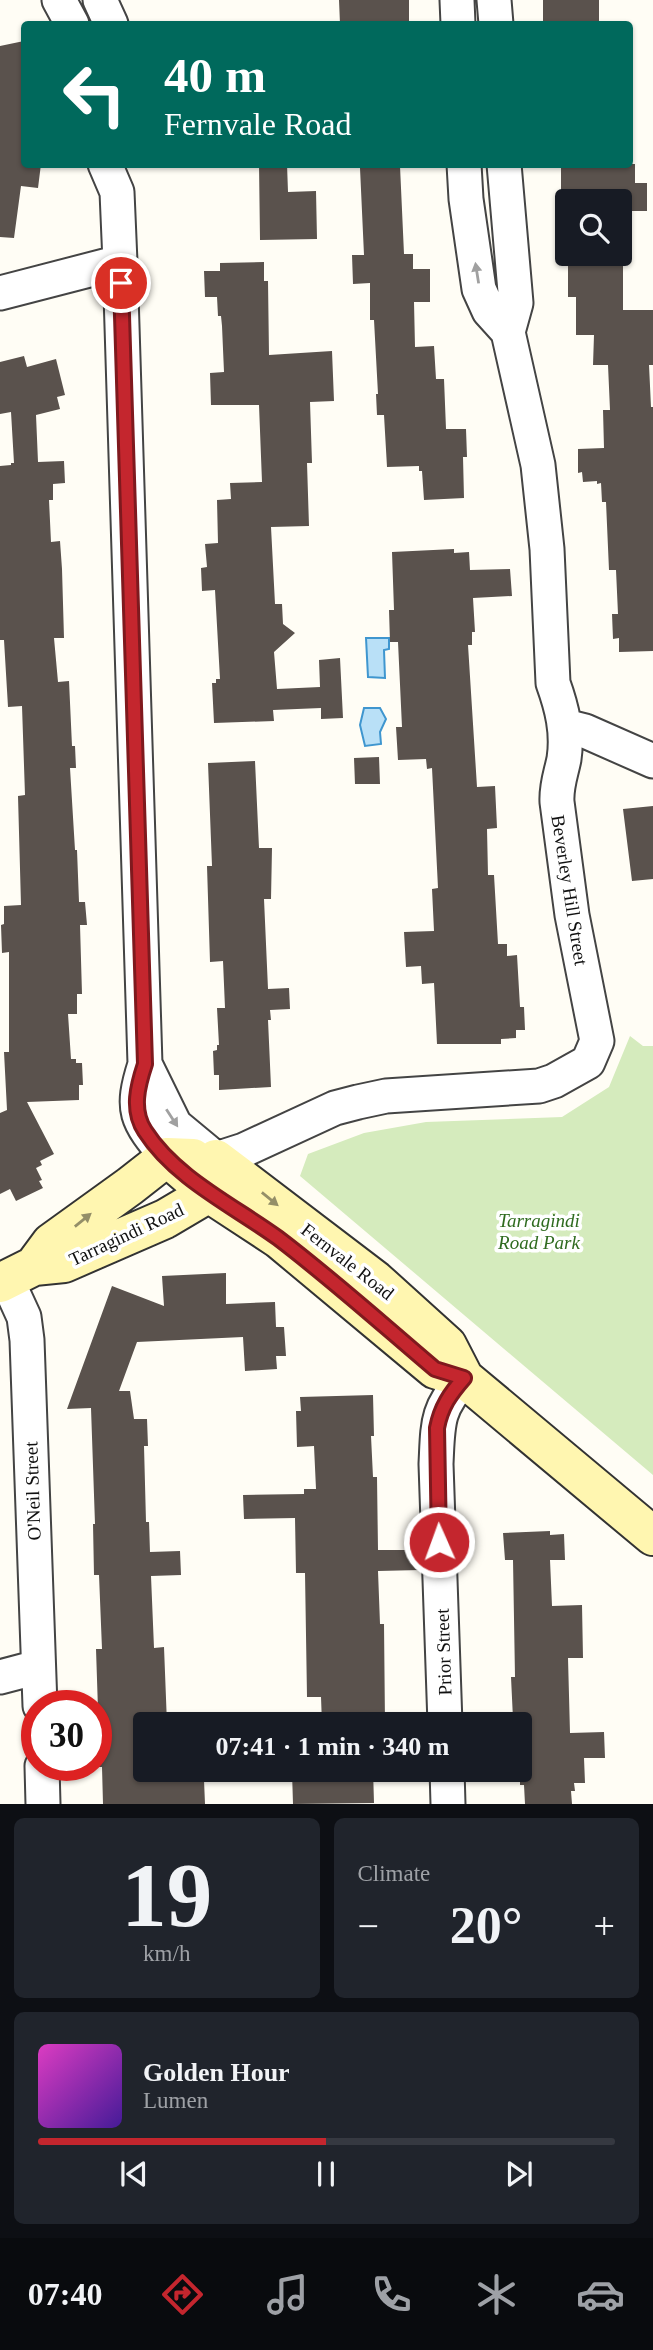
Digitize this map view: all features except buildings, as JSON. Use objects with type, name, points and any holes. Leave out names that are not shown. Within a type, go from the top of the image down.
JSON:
[{"type":"street","points":[[59,0],[70,21]]},
{"type":"street","points":[[100,0],[110,21]]},
{"type":"street","points":[[457,0],[458,21]]},
{"type":"street","points":[[494,0],[495,21]]},
{"type":"street","name":"Beverley Hill Street","points":[[464,168],[466,200],[480,289],[489,311],[508,332]]},
{"type":"street","name":"Beverley Hill Street","points":[[212,1176],[244,1150],[335,1108],[386,1096],[539,1086],[588,1062],[597,1041],[572,915],[557,802],[556,785],[566,742],[565,726],[560,702],[552,683],[547,549],[538,465],[508,332],[516,303],[504,168]]},
{"type":"street","points":[[117,174],[145,1064],[137,1089],[138,1114],[144,1130],[167,1157],[212,1176]]},
{"type":"street","points":[[0,293],[120,262]]},
{"type":"street","points":[[565,726],[585,731],[653,761]]},
{"type":"street","points":[[145,1064],[176,1125],[212,1176]]},
{"type":"street","name":"Tarragindi Road","points":[[14,1276],[51,1243],[167,1157]]},
{"type":"street","name":"Tarragindi Road","points":[[14,1276],[64,1263],[165,1219],[212,1176]]},
{"type":"street","name":"Fernvale Road","points":[[212,1176],[375,1280],[447,1345],[464,1378],[653,1536]]},
{"type":"street","name":"O'Neil Street","points":[[14,1276],[27,1340],[39,1690]]},
{"type":"street","name":"Prior Street","points":[[445,1712],[436,1478],[437,1428],[440,1412],[464,1378]]},
{"type":"street","points":[[0,1677],[38,1667]]},
{"type":"street","points":[[42,1781],[43,1804]]},
{"type":"street","points":[[447,1782],[448,1804]]},
{"type":"green space","name":"Tarragindi Road Park","points":[[630,1036],[643,1046],[653,1046],[653,1475],[300,1176],[308,1154],[364,1133],[426,1122],[562,1117],[609,1087]]},
{"type":"water","points":[[366,638],[389,638],[389,649],[384,650],[385,678],[368,677]]},
{"type":"water","points":[[364,708],[380,708],[386,719],[380,732],[381,744],[365,746],[360,725]]},
{"type":"route","points":[[121,283],[145,1064],[137,1089],[138,1114],[144,1130],[167,1157],[209,1193],[279,1239],[435,1369],[464,1378],[440,1412],[437,1428],[439,1542]]}]
